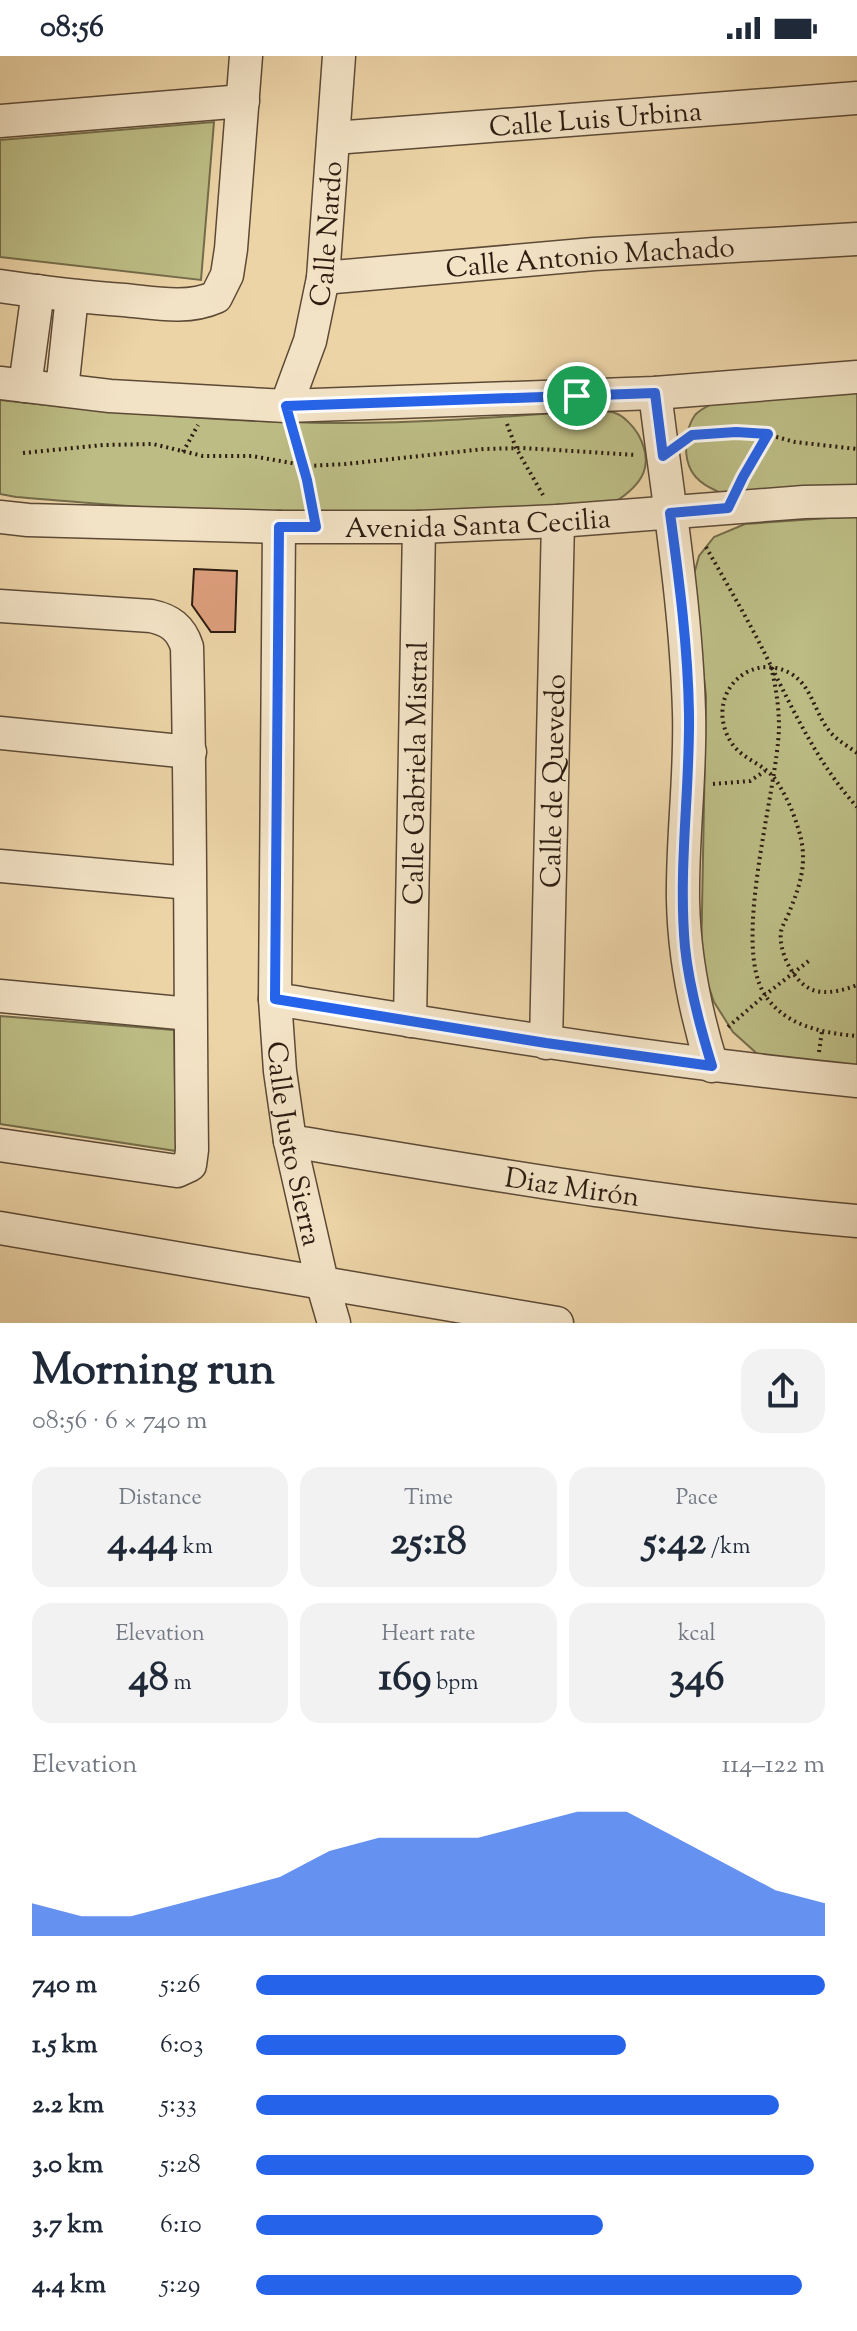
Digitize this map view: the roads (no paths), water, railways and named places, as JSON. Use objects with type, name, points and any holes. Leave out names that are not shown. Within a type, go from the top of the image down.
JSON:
[{"type":"street","points":[[0,286],[72,296],[189,305],[216,297],[227,275],[231,249],[246,56]]},
{"type":"street","name":"Calle Nardo","points":[[286,406],[310,341],[323,278],[339,56]]},
{"type":"street","name":"Calle Luis Urbina","points":[[334,138],[857,98]]},
{"type":"street","points":[[0,121],[243,101]]},
{"type":"street","name":"Calle Antonio Machado","points":[[323,278],[594,254],[857,239]]},
{"type":"street","points":[[38,291],[12,385],[110,396],[286,406],[655,393],[857,377]]},
{"type":"street","points":[[62,390],[72,296]]},
{"type":"street","points":[[655,393],[682,605],[689,713],[684,859],[685,946],[692,993],[708,1052]]},
{"type":"street","points":[[0,496],[14,518]]},
{"type":"street","name":"Avenida Santa Cecilia","points":[[14,518],[279,527],[419,527],[857,501]]},
{"type":"street","name":"Calle de Quevedo","points":[[546,1043],[558,521]]},
{"type":"street","name":"Calle Justo Sierra","points":[[279,527],[275,999],[280,1071],[290,1141],[334,1323]]},
{"type":"street","name":"Calle Gabriela Mistral","points":[[410,1021],[419,527]]},
{"type":"street","points":[[0,606],[151,616],[172,623],[184,638],[187,647],[190,752],[192,1150],[190,1165],[177,1171],[0,1145]]},
{"type":"street","points":[[0,733],[190,752]]},
{"type":"street","points":[[0,866],[189,883]]},
{"type":"street","points":[[0,996],[190,1014]]},
{"type":"street","points":[[275,999],[546,1043],[708,1052],[857,1081]]},
{"type":"street","name":"Diaz Mirón","points":[[290,1141],[614,1194],[857,1221]]},
{"type":"street","points":[[0,1228],[557,1323]]}]
